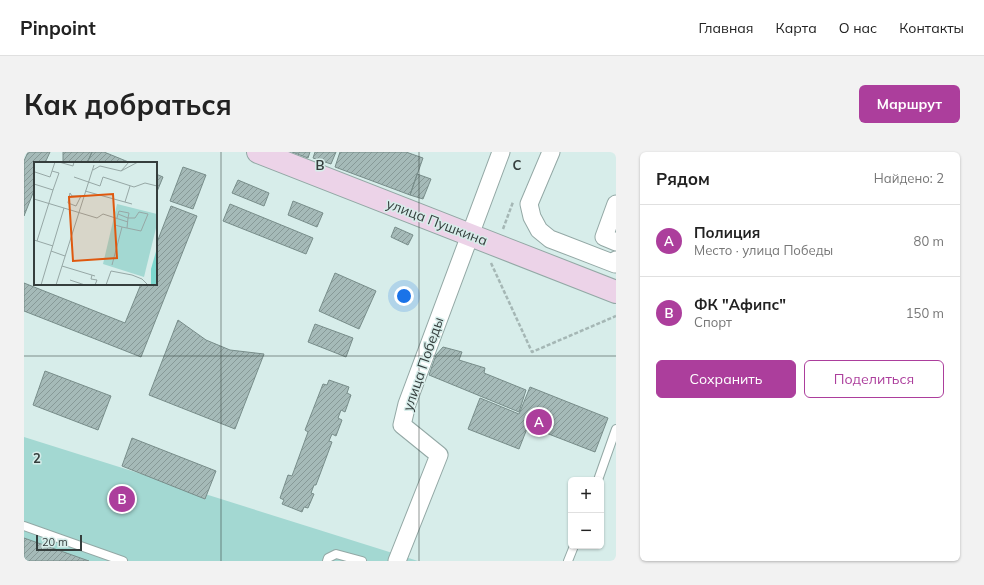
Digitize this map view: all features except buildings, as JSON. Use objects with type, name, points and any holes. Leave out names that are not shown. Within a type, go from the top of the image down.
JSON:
[{"type":"street","name":"улица Пушкина","points":[[258,152],[616,292]]},
{"type":"street","name":"улица Победы","points":[[397,561],[439,454],[402,425],[407,404],[501,152]]},
{"type":"street","points":[[551,152],[530,204],[532,217],[539,230],[550,239],[565,245],[615,264],[616,260]]},
{"type":"street","points":[[616,204],[604,237],[616,242]]},
{"type":"lane","points":[[599,477],[616,429]]},
{"type":"lane","points":[[24,526],[123,561]]},
{"type":"lane","points":[[568,561],[573,549]]},
{"type":"lane","points":[[327,561],[328,558],[336,554],[362,561]]},
{"type":"path","points":[[491,263],[532,352],[616,316]]},
{"type":"shaded area","points":[[24,437],[418,561],[24,561]]},
{"type":"place","name":"Полиция","points":[[539,422]]},
{"type":"place","name":"ФК \"Афипс\"","points":[[122,499]]}]
